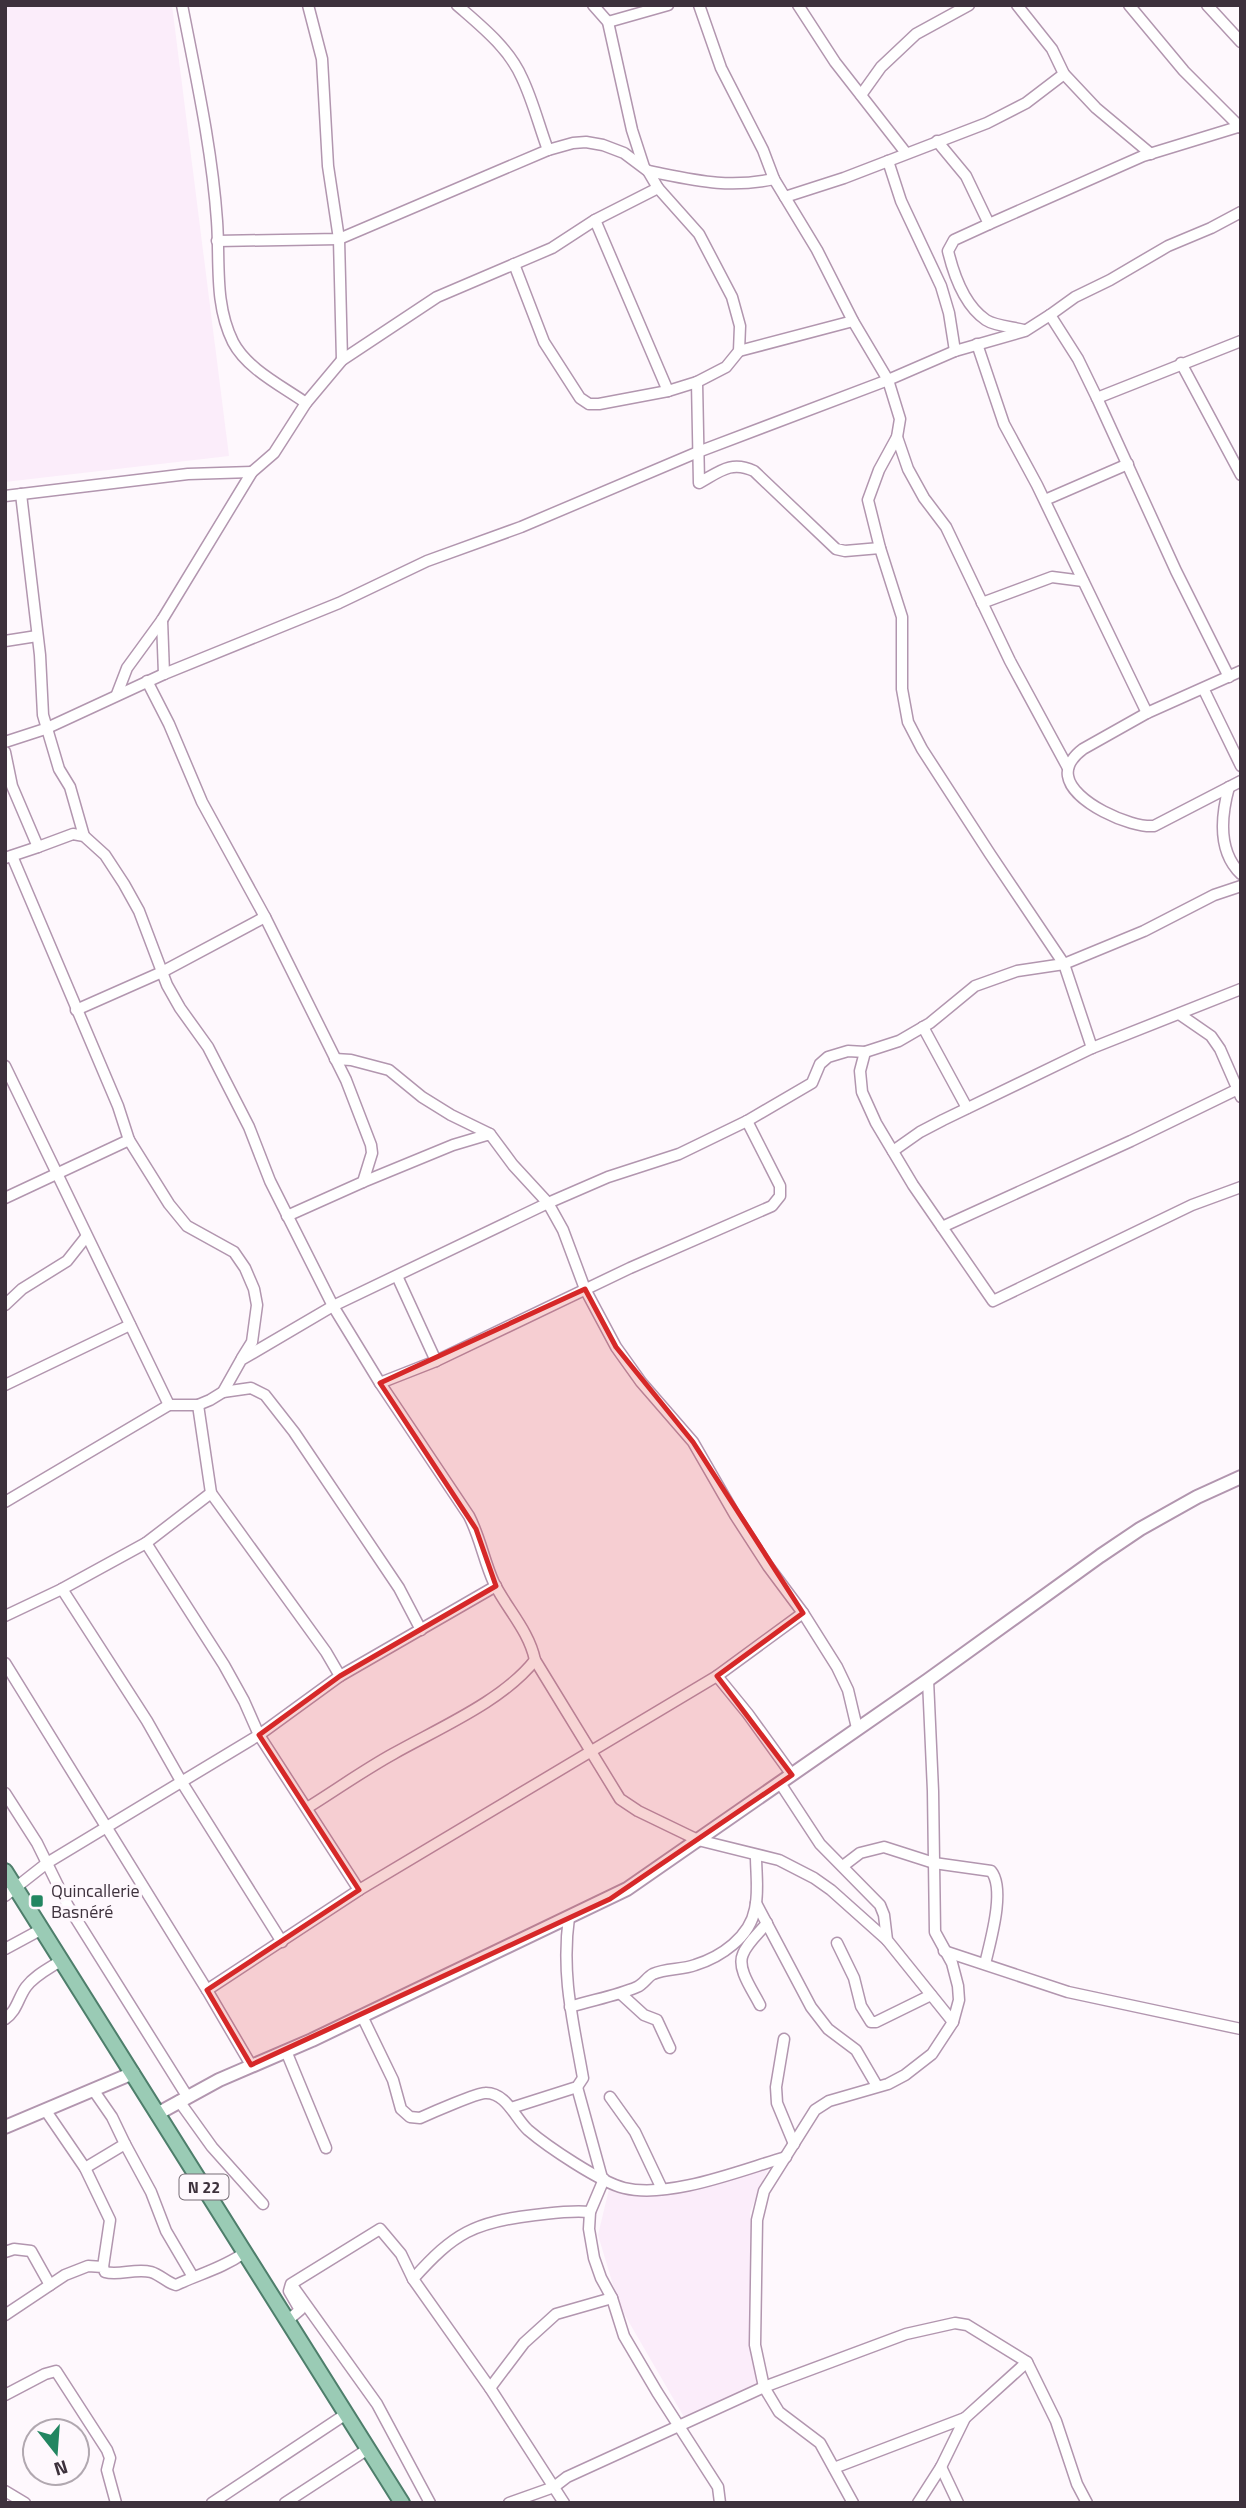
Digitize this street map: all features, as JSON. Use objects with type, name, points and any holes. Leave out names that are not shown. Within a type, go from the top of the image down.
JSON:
[{"type":"main road","name":"N 22","points":[[5,1871],[10,1892],[42,1929],[62,1960],[402,2503]]},
{"type":"street","points":[[183,5],[201,98],[216,211],[220,298],[233,342],[253,366],[306,403]]},
{"type":"street","points":[[308,5],[322,59],[328,166],[339,239],[342,360]]},
{"type":"street","points":[[457,5],[503,48],[514,64],[522,77],[548,150]]},
{"type":"street","points":[[514,264],[544,342],[580,398],[589,404],[668,391],[697,382],[726,368],[739,351],[740,326],[737,314],[713,258],[699,234],[658,188],[646,169],[632,130],[608,22],[593,5]]},
{"type":"street","points":[[608,22],[668,5]]},
{"type":"street","points":[[699,5],[721,68],[763,150],[774,179],[817,250],[853,321],[888,380],[900,419],[897,437],[878,470],[868,499],[902,617],[902,690],[912,732],[990,855],[1065,964],[1092,1048]]},
{"type":"street","points":[[799,5],[835,62],[906,153]]},
{"type":"street","points":[[861,95],[881,67],[916,34],[969,5]]},
{"type":"street","points":[[1017,5],[1052,49],[1064,74],[1096,108],[1151,154]]},
{"type":"street","points":[[1207,5],[1240,40]]},
{"type":"street","points":[[1025,331],[987,321],[964,295],[952,269],[948,251],[954,240],[1151,154],[1240,127],[1184,71],[1133,7]]},
{"type":"street","points":[[785,197],[888,161],[986,122],[1026,103],[1064,74]]},
{"type":"street","points":[[937,141],[966,176],[989,223]]},
{"type":"street","points":[[217,241],[339,239],[548,150],[586,142],[615,149],[646,169],[742,185],[774,179]]},
{"type":"street","points":[[888,161],[906,214],[941,286],[949,313],[955,351]]},
{"type":"street","points":[[117,694],[127,668],[162,620],[252,472],[274,453],[306,403],[342,360],[437,297],[552,248],[595,220],[658,188]]},
{"type":"street","points":[[5,743],[45,729],[147,681],[339,603],[427,561],[521,527],[698,452],[888,380],[955,351],[1025,331],[1075,297],[1168,246],[1211,229],[1241,212]]},
{"type":"street","points":[[595,220],[668,391]]},
{"type":"street","points":[[1050,315],[1097,398],[1176,572],[1229,677]]},
{"type":"street","points":[[739,351],[853,321]]},
{"type":"street","points":[[1097,398],[1241,341]]},
{"type":"street","points":[[977,344],[1004,424],[1045,500],[1147,713]]},
{"type":"street","points":[[1181,363],[1241,475]]},
{"type":"street","points":[[697,382],[699,483],[725,468],[741,465],[754,471],[836,548],[845,551],[880,548]]},
{"type":"street","points":[[897,437],[908,469],[924,498],[946,527],[1010,661],[1069,768]]},
{"type":"street","points":[[1045,500],[1128,464]]},
{"type":"street","points":[[5,496],[188,474],[252,472]]},
{"type":"street","points":[[21,494],[45,729],[59,769],[70,787],[84,836]]},
{"type":"street","points":[[982,603],[1052,577],[1083,581]]},
{"type":"street","points":[[162,620],[164,674]]},
{"type":"street","points":[[5,641],[37,636]]},
{"type":"street","points":[[1241,671],[1204,690],[1147,713],[1083,749],[1074,756],[1068,776],[1071,784],[1094,806],[1131,824],[1144,827],[1154,826],[1241,781]]},
{"type":"street","points":[[147,681],[169,724],[202,802],[265,917],[346,1080],[372,1145],[363,1182]]},
{"type":"street","points":[[1204,690],[1241,766]]},
{"type":"street","points":[[5,752],[12,786],[38,847]]},
{"type":"street","points":[[1229,787],[1224,806],[1224,840],[1228,857],[1241,874]]},
{"type":"street","points":[[223,1392],[252,1342],[257,1305],[254,1289],[234,1252],[187,1226],[129,1140],[118,1106],[9,857],[73,834],[84,836],[105,855],[124,884],[139,911],[162,972],[180,1008],[208,1047],[249,1127],[257,1152],[287,1216],[333,1306],[476,1529],[485,1562],[520,1628],[527,1635],[535,1660],[624,1803],[698,1840],[779,1860],[831,1889],[887,1940],[953,2022]]},
{"type":"street","points":[[241,1360],[333,1306],[548,1203],[608,1177],[679,1154],[747,1121],[812,1083],[820,1064],[828,1057],[848,1051],[865,1052],[899,1041],[923,1027],[975,986],[990,978],[1032,968],[1065,964],[1144,931],[1214,895],[1241,886]]},
{"type":"street","points":[[76,1010],[162,972],[265,917]]},
{"type":"street","points":[[893,1151],[920,1132],[1092,1048],[1241,989]]},
{"type":"street","points":[[942,1227],[1239,1093],[1220,1049],[1211,1036],[1179,1014]]},
{"type":"street","points":[[923,1027],[967,1108]]},
{"type":"street","points":[[865,1052],[859,1082],[876,1123],[993,1301],[1180,1211],[1241,1187]]},
{"type":"street","points":[[335,1059],[389,1070],[422,1097],[451,1115],[491,1134],[513,1165],[548,1203],[563,1230],[585,1289],[616,1347],[641,1382],[693,1442],[754,1545],[803,1613],[843,1678],[858,1728]]},
{"type":"street","points":[[5,1066],[169,1405]]},
{"type":"street","points":[[380,1383],[436,1361],[585,1289],[772,1206],[780,1196],[780,1186],[747,1121]]},
{"type":"street","points":[[287,1216],[453,1145],[491,1134]]},
{"type":"street","points":[[5,1198],[129,1140]]},
{"type":"street","points":[[5,1305],[22,1289],[67,1261],[86,1237]]},
{"type":"street","points":[[397,1276],[436,1361]]},
{"type":"street","points":[[5,1385],[130,1325]]},
{"type":"street","points":[[5,1502],[169,1405],[198,1405],[223,1392],[251,1388],[265,1395],[293,1432],[408,1601],[421,1630]]},
{"type":"street","points":[[198,1405],[211,1493],[340,1676]]},
{"type":"street","points":[[158,2114],[251,2065],[286,2052],[627,1889],[1140,1529],[1197,1497],[1241,1477]]},
{"type":"street","points":[[5,1616],[62,1589],[146,1543],[211,1493]]},
{"type":"street","points":[[146,1543],[224,1665],[244,1701],[258,1735],[359,1890]]},
{"type":"street","points":[[10,1892],[47,1863],[106,1825],[258,1735],[340,1676],[496,1586]]},
{"type":"street","points":[[62,1589],[147,1721],[181,1781],[282,1942]]},
{"type":"street","points":[[207,1990],[359,1890],[716,1676],[803,1613]]},
{"type":"street","points":[[307,1808],[390,1755],[479,1705],[524,1674],[535,1660]]},
{"type":"street","points":[[5,1663],[251,2065]]},
{"type":"street","points":[[716,1676],[748,1714],[792,1775]]},
{"type":"street","points":[[853,2503],[820,2444],[779,2412],[764,2387],[755,2345],[757,2220],[762,2197],[815,2110],[905,2075],[932,2054],[953,2022],[959,2000],[958,1986],[952,1963],[935,1932],[928,1680]]},
{"type":"street","points":[[780,1783],[820,1844],[880,1905],[887,1940]]},
{"type":"street","points":[[5,1793],[37,1843],[68,1906],[212,2147],[263,2204]]},
{"type":"street","points":[[843,1866],[860,1853],[884,1847],[934,1863],[988,1869],[996,1879],[996,1908],[985,1964]]},
{"type":"street","points":[[570,2007],[600,1997],[621,1994],[641,1985],[655,1973],[694,1966],[721,1953],[750,1926],[756,1903],[756,1856]]},
{"type":"street","points":[[756,1903],[811,2007],[828,2029],[856,2050],[877,2086]]},
{"type":"street","points":[[511,2108],[577,2087],[583,2078],[570,2007],[566,1956],[569,1917]]},
{"type":"street","points":[[760,2005],[741,1962],[743,1952],[767,1923]]},
{"type":"street","points":[[5,1949],[42,1929]]},
{"type":"street","points":[[837,1943],[853,1978],[861,2006],[871,2022],[931,1995]]},
{"type":"street","points":[[944,1951],[1068,1992],[1241,2029]]},
{"type":"street","points":[[5,2019],[13,2013],[34,1979],[62,1960]]},
{"type":"street","points":[[621,1994],[643,2015],[657,2020],[670,2048]]},
{"type":"street","points":[[362,2016],[393,2080],[401,2109],[410,2117],[420,2118],[484,2092],[498,2096],[528,2129],[574,2162],[603,2179],[630,2189],[687,2186],[786,2157]]},
{"type":"street","points":[[784,2039],[776,2087],[777,2103],[794,2144]]},
{"type":"street","points":[[286,2052],[326,2147]]},
{"type":"street","points":[[5,2127],[133,2073]]},
{"type":"street","points":[[577,2087],[603,2179],[590,2212],[589,2229],[600,2278],[612,2298],[624,2336],[718,2487],[722,2501]]},
{"type":"street","points":[[94,2091],[122,2135],[151,2192],[166,2231],[193,2277]]},
{"type":"street","points":[[610,2097],[635,2132],[662,2189]]},
{"type":"street","points":[[46,2111],[85,2168],[110,2220],[103,2267],[105,2272],[152,2272],[173,2285],[222,2267],[244,2253]]},
{"type":"street","points":[[85,2168],[125,2144]]},
{"type":"street","points":[[413,2279],[440,2249],[470,2229],[502,2219],[574,2211],[590,2212]]},
{"type":"street","points":[[287,2321],[300,2310],[289,2291],[291,2284],[380,2229],[401,2254],[413,2279],[490,2388],[564,2503]]},
{"type":"street","points":[[5,2252],[14,2249],[31,2251],[50,2285]]},
{"type":"street","points":[[5,2315],[83,2267],[103,2267]]},
{"type":"street","points":[[291,2284],[377,2404],[430,2503]]},
{"type":"street","points":[[490,2388],[524,2343],[556,2314],[612,2298]]},
{"type":"street","points":[[509,2503],[554,2487],[567,2477],[764,2387],[906,2334],[955,2323],[967,2325],[1027,2362],[1056,2421],[1077,2484],[1087,2503]]},
{"type":"street","points":[[834,2468],[965,2418],[1027,2362]]},
{"type":"street","points":[[5,2395],[56,2371],[107,2450],[110,2458],[107,2470],[116,2503]]},
{"type":"street","points":[[212,2503],[345,2414]]},
{"type":"street","points":[[918,2503],[941,2467],[965,2418]]},
{"type":"street","points":[[285,2503],[368,2448]]},
{"type":"street","points":[[941,2467],[958,2503]]},
{"type":"street","points":[[8,2496],[25,2503]]},
{"type":"highlighted area","points":[[585,1289],[616,1347],[693,1442],[803,1613],[717,1676],[792,1775],[610,1899],[251,2065],[207,1990],[359,1890],[259,1735],[340,1676],[496,1586],[476,1529],[380,1383]]},
{"type":"shaded area","points":[[5,5],[172,5],[229,456],[5,482]]},
{"type":"shaded area","points":[[769,2167],[750,2212],[760,2384],[684,2417],[619,2305],[598,2235],[609,2189],[669,2195]]},
{"type":"place","name":"Quincallerie Basnéré","points":[[37,1901]]}]
